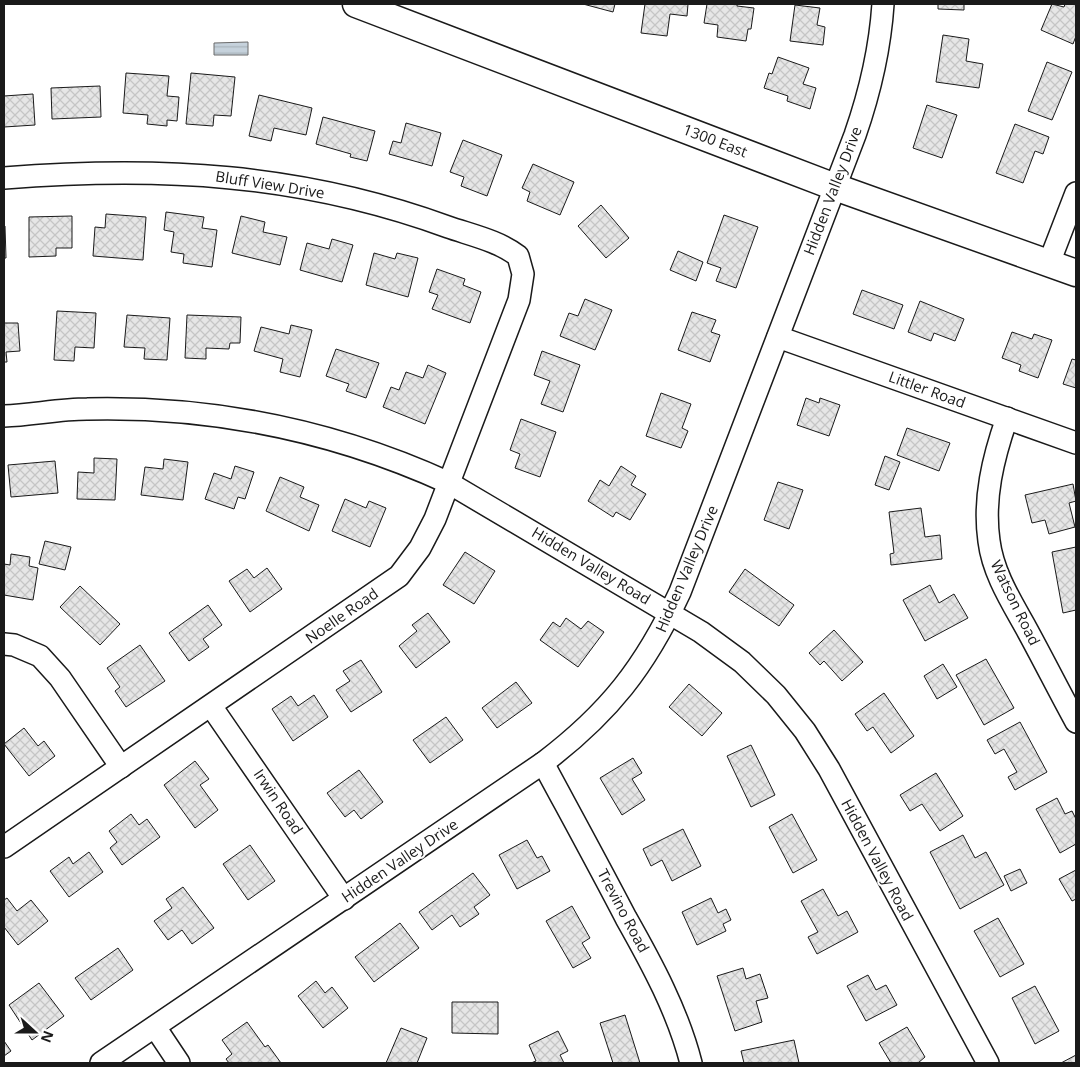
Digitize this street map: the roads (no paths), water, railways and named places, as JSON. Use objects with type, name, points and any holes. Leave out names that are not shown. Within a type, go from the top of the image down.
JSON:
[{"type":"main road","name":"1300 East","points":[[356,4],[835,186],[1076,272]]},
{"type":"street","name":"Hidden Valley Drive","points":[[102,1063],[543,764],[582,732],[618,696],[647,656],[670,614],[778,336],[865,107],[879,50],[883,4]]},
{"type":"street","name":"Bluff View Drive","points":[[4,178],[78,172],[150,172],[220,175],[288,185],[358,200],[431,221],[507,249],[518,256],[521,263]]},
{"type":"street","points":[[1049,263],[1076,193]]},
{"type":"street","name":"Noelle Road","points":[[4,847],[398,576],[420,548],[435,519],[519,300],[523,274],[521,263]]},
{"type":"street","name":"Littler Road","points":[[778,336],[1076,443]]},
{"type":"street","name":"Hidden Valley Road","points":[[4,416],[86,409],[166,409],[250,419],[334,438],[415,467],[449,483],[701,632],[742,662],[776,695],[805,731],[829,770],[988,1063]]},
{"type":"street","name":"Watson Road","points":[[1007,418],[990,480],[987,512],[989,542],[994,566],[1076,722]]},
{"type":"street","points":[[4,644],[14,645],[40,656],[60,678],[121,767]]},
{"type":"street","name":"Irwin Road","points":[[211,706],[344,899]]},
{"type":"street","name":"Trevino Road","points":[[543,764],[649,960],[673,1010],[691,1063]]},
{"type":"street","points":[[155,1027],[180,1063]]}]
